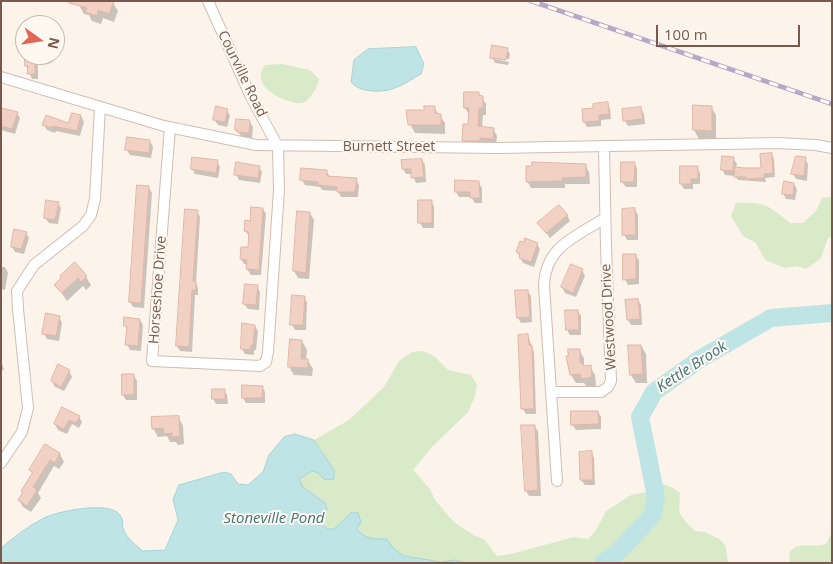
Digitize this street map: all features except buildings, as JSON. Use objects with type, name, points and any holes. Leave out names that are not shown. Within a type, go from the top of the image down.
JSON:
[{"type":"street","name":"Courville Road","points":[[208,1],[251,97],[278,147]]},
{"type":"street","name":"Burnett Street","points":[[1,77],[170,127],[248,144],[278,147],[786,144],[816,145],[832,148]]},
{"type":"street","points":[[1,463],[22,432],[28,408],[18,309],[18,290],[34,266],[83,226],[93,211],[100,107]]},
{"type":"street","name":"Horseshoe Drive","points":[[170,127],[152,361],[257,366],[266,362],[279,190],[278,147]]},
{"type":"street","name":"Westwood Drive","points":[[552,392],[601,392],[612,381],[604,146]]},
{"type":"street","points":[[557,481],[544,286],[546,270],[553,254],[560,247],[606,218]]},
{"type":"green space","points":[[282,64],[310,70],[319,79],[313,93],[304,102],[296,103],[283,99],[271,93],[262,83],[261,72],[265,65]]},
{"type":"green space","points":[[832,197],[832,237],[828,238],[821,258],[806,269],[796,266],[785,268],[765,260],[756,243],[743,236],[731,216],[736,203],[754,203],[771,208],[790,223],[803,223],[816,211],[822,198]]},
{"type":"green space","points":[[423,351],[434,356],[448,370],[471,375],[477,385],[475,396],[468,412],[431,448],[413,470],[430,489],[435,500],[454,522],[475,536],[484,539],[497,556],[574,537],[588,539],[596,530],[606,511],[631,495],[647,492],[663,484],[680,493],[679,512],[695,531],[705,532],[721,540],[726,547],[728,563],[465,563],[455,560],[441,562],[404,556],[394,550],[387,539],[370,539],[361,535],[352,512],[334,529],[328,530],[323,525],[327,509],[325,503],[302,487],[299,479],[312,471],[318,473],[334,470],[314,440],[349,420],[384,387],[399,361],[412,352]]},
{"type":"green space","points":[[832,532],[832,563],[789,563],[790,551],[804,545],[816,546],[826,544]]},
{"type":"water","points":[[416,47],[424,64],[421,74],[396,88],[376,91],[364,90],[351,82],[354,60],[368,49]]},
{"type":"water","name":"Stoneville Pond","points":[[295,434],[314,440],[334,470],[334,479],[325,480],[318,473],[312,471],[299,479],[303,487],[325,503],[327,509],[323,525],[328,529],[334,529],[352,512],[358,513],[361,522],[357,528],[363,535],[370,538],[387,539],[394,549],[404,556],[441,562],[455,560],[465,563],[1,563],[1,548],[42,519],[70,510],[93,508],[113,510],[119,514],[122,518],[126,535],[143,551],[165,550],[178,520],[173,499],[179,485],[224,472],[231,474],[238,484],[248,485],[263,472],[269,455],[284,437]]},
{"type":"waterway","name":"Kettle Brook","points":[[603,563],[616,554],[652,516],[656,497],[640,417],[654,392],[700,359],[771,318],[832,313]]},
{"type":"railway","points":[[531,1],[832,104]]}]
